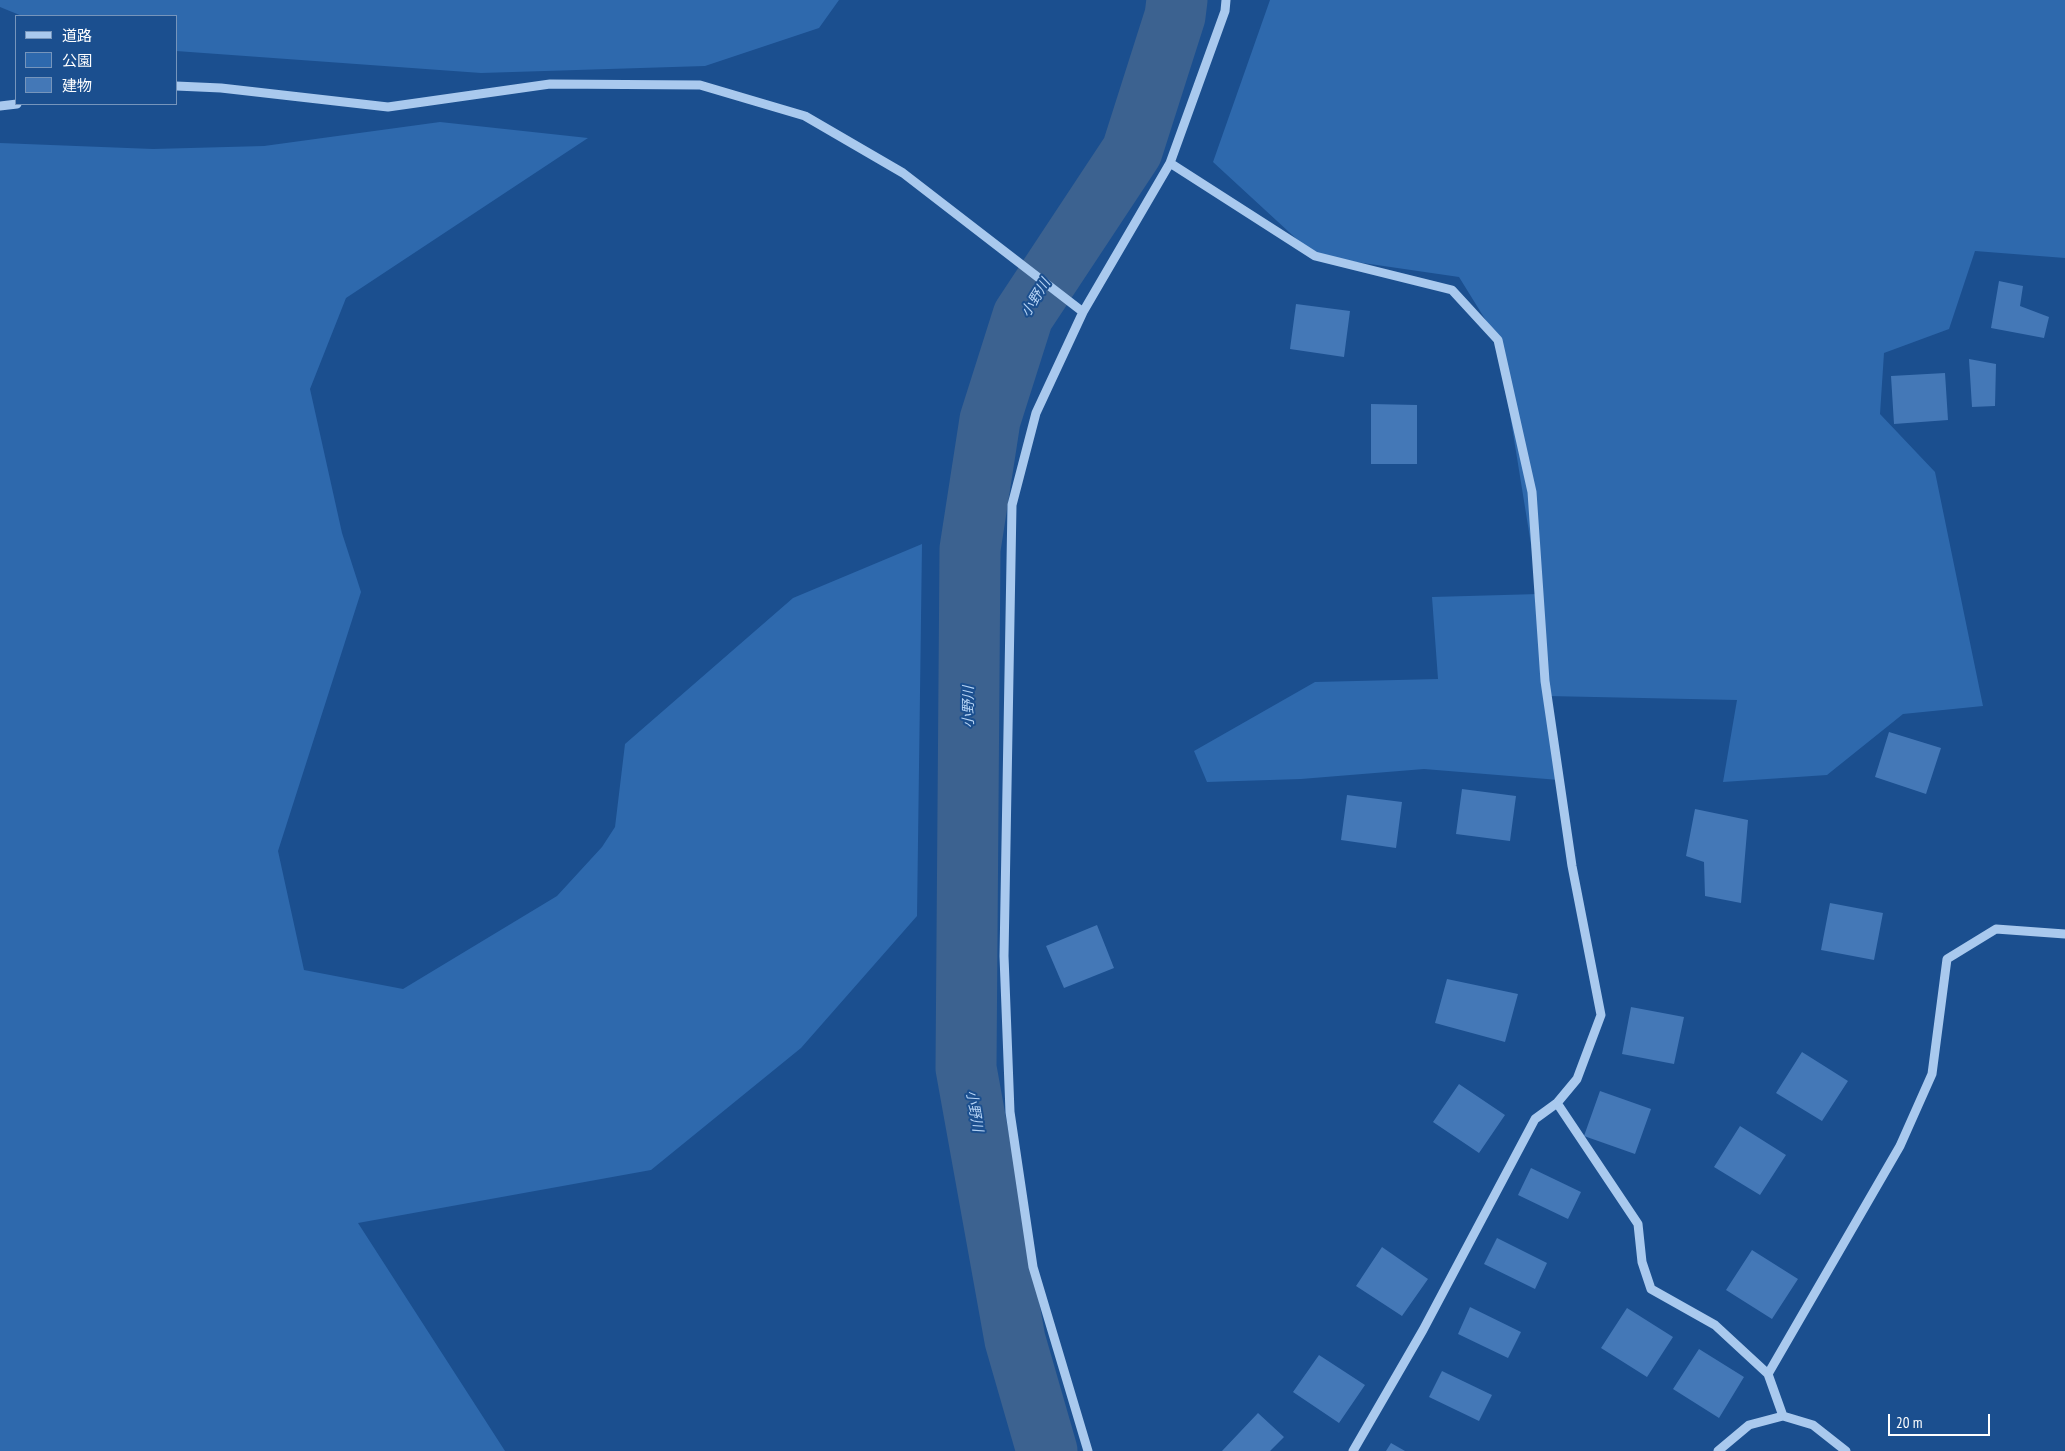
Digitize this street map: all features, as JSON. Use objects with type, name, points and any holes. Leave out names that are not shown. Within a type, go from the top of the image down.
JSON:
[{"type":"street","points":[[1088,1451],[1033,1267],[1010,1112],[1004,956],[1012,505],[1036,413],[1084,312],[1170,163],[1225,11],[1226,0]]},
{"type":"street","points":[[178,86],[221,88],[388,107],[550,84],[700,85],[805,116],[903,173],[1084,312]]},
{"type":"street","points":[[0,106],[15,104]]},
{"type":"street","points":[[1170,163],[1316,256],[1452,290],[1498,340],[1532,492],[1545,681],[1572,866],[1601,1015],[1577,1079],[1557,1103],[1535,1119],[1423,1330],[1353,1451]]},
{"type":"street","points":[[1768,1374],[1900,1146],[1932,1074],[1947,959],[1996,929],[2065,934]]},
{"type":"street","points":[[1557,1103],[1638,1224],[1642,1262],[1651,1289],[1715,1325],[1768,1374],[1783,1416]]},
{"type":"street","points":[[1718,1451],[1748,1425],[1783,1416],[1813,1425],[1846,1451]]},
{"type":"green space","points":[[0,0],[839,0],[819,28],[705,66],[481,73],[178,51],[178,15],[20,15],[0,7]]},
{"type":"green space","points":[[1270,0],[2065,0],[2065,258],[1975,251],[1949,329],[1884,353],[1880,414],[1935,472],[1983,706],[1903,714],[1827,775],[1723,782],[1737,700],[1547,696],[1559,780],[1424,769],[1301,779],[1207,782],[1194,751],[1315,682],[1438,679],[1432,597],[1539,594],[1498,340],[1459,277],[1315,256],[1213,162]]},
{"type":"green space","points":[[440,122],[588,138],[346,298],[310,389],[342,533],[361,592],[278,851],[304,970],[403,989],[557,896],[602,847],[615,827],[625,744],[793,598],[922,544],[917,916],[801,1048],[651,1170],[358,1223],[505,1451],[0,1451],[0,143],[153,149],[264,146]]},
{"type":"building","points":[[1999,281],[2023,286],[2020,306],[2049,317],[2044,338],[1991,328]]},
{"type":"building","points":[[1296,304],[1350,311],[1344,357],[1290,349]]},
{"type":"building","points":[[1969,359],[1996,364],[1995,406],[1972,407]]},
{"type":"building","points":[[1945,373],[1948,420],[1894,424],[1891,376]]},
{"type":"building","points":[[1371,404],[1417,405],[1417,464],[1371,464]]},
{"type":"building","points":[[1889,732],[1941,748],[1926,794],[1875,777]]},
{"type":"building","points":[[1462,789],[1516,796],[1510,841],[1456,834]]},
{"type":"building","points":[[1347,795],[1402,802],[1396,848],[1341,840]]},
{"type":"building","points":[[1695,809],[1748,820],[1741,903],[1705,896],[1704,862],[1686,856]]},
{"type":"building","points":[[1830,903],[1883,913],[1874,960],[1821,950]]},
{"type":"building","points":[[1097,925],[1114,968],[1064,988],[1046,946]]},
{"type":"building","points":[[1447,979],[1518,994],[1505,1042],[1435,1023]]},
{"type":"building","points":[[1631,1007],[1684,1017],[1674,1064],[1622,1054]]},
{"type":"building","points":[[1802,1052],[1848,1081],[1822,1121],[1776,1093]]},
{"type":"building","points":[[1459,1084],[1505,1115],[1479,1153],[1433,1122]]},
{"type":"building","points":[[1600,1091],[1651,1109],[1635,1154],[1584,1136]]},
{"type":"building","points":[[1740,1126],[1786,1155],[1760,1195],[1714,1167]]},
{"type":"building","points":[[1531,1168],[1581,1192],[1568,1219],[1518,1195]]},
{"type":"building","points":[[1497,1238],[1547,1263],[1535,1289],[1484,1264]]},
{"type":"building","points":[[1382,1247],[1428,1279],[1402,1316],[1356,1286]]},
{"type":"building","points":[[1752,1250],[1798,1279],[1772,1319],[1726,1290]]},
{"type":"building","points":[[1470,1307],[1521,1332],[1508,1358],[1458,1334]]},
{"type":"building","points":[[1627,1308],[1673,1337],[1647,1377],[1601,1348]]},
{"type":"building","points":[[1699,1349],[1744,1377],[1719,1418],[1673,1389]]},
{"type":"building","points":[[1319,1355],[1365,1385],[1339,1423],[1293,1392]]},
{"type":"building","points":[[1442,1371],[1492,1395],[1479,1421],[1429,1397]]},
{"type":"building","points":[[1258,1413],[1284,1437],[1270,1451],[1222,1451]]},
{"type":"building","points":[[1391,1443],[1405,1451],[1386,1451]]},
{"type":"waterway","name":"小野川","points":[[1047,1451],[1015,1340],[966,1068],[970,549],[990,420],[1023,316],[1132,151],[1175,16],[1177,0]]}]
